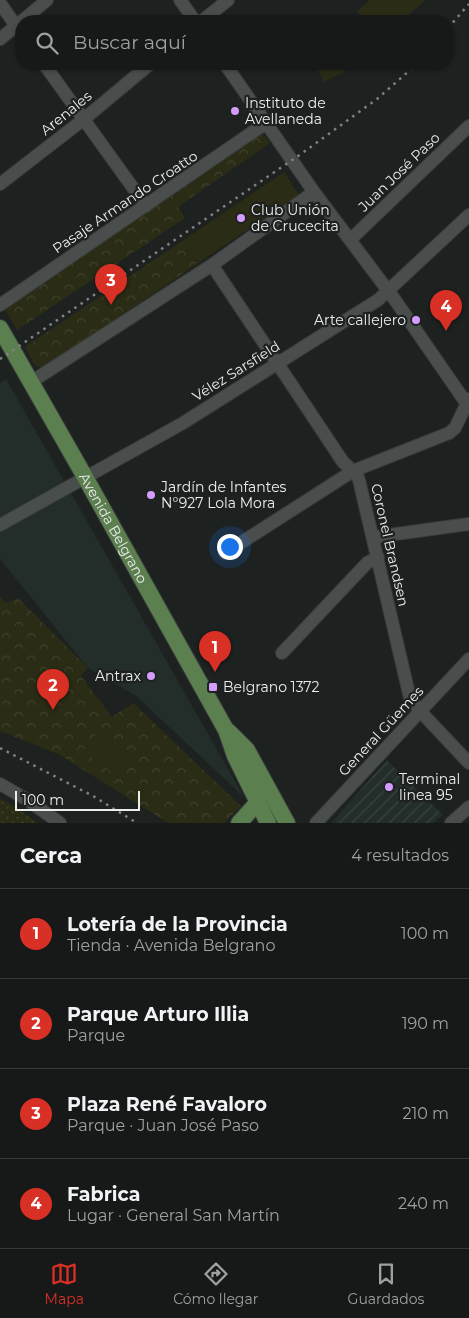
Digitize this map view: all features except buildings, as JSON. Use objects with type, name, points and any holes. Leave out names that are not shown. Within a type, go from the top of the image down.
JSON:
[{"type":"main road","name":"Avenida Belgrano","points":[[0,328],[226,730],[235,756],[268,823]]},
{"type":"main road","name":"Avenida Belgrano","points":[[226,730],[247,750],[287,823]]},
{"type":"main road","points":[[239,823],[258,802]]},
{"type":"street","points":[[31,15],[47,0]]},
{"type":"street","points":[[180,0],[191,15]]},
{"type":"street","points":[[209,15],[228,0]]},
{"type":"street","points":[[0,3],[15,20]]},
{"type":"street","points":[[0,39],[15,29]]},
{"type":"street","points":[[48,70],[146,206]]},
{"type":"street","name":"Arenales","points":[[0,184],[84,119],[143,70]]},
{"type":"street","points":[[225,553],[353,471],[449,433],[455,428],[468,403],[314,192],[229,70]]},
{"type":"street","name":"Pasaje Armando Croatto","points":[[0,305],[266,123]]},
{"type":"street","name":"Juan José Paso","points":[[350,240],[469,126]]},
{"type":"street","points":[[31,382],[212,265],[314,192]]},
{"type":"street","name":"Vélez Sarsfield","points":[[0,525],[183,423],[378,300],[469,215]]},
{"type":"street","name":"Coronel Brandsen","points":[[212,265],[343,462],[359,480],[374,537],[410,698],[469,763]]},
{"type":"street","points":[[374,537],[469,524]]},
{"type":"street","points":[[282,653],[367,563],[378,557]]},
{"type":"street","name":"General Güemes","points":[[316,823],[469,660]]},
{"type":"street","points":[[0,784],[26,799],[60,823]]},
{"type":"street","points":[[451,823],[469,808]]},
{"type":"shaded area","points":[[6,379],[244,797],[136,696],[88,668],[0,559],[0,383]]},
{"type":"shaded area","name":"Terminal linea 95","points":[[387,760],[443,815],[433,823],[331,823]]},
{"type":"green space","points":[[370,0],[426,0],[408,15],[361,15],[357,11]]},
{"type":"green space","points":[[318,70],[346,71],[324,82]]},
{"type":"green space","points":[[261,131],[270,143],[178,207],[185,218],[17,330],[5,309]]},
{"type":"green space","name":"Club Unión de Crucecita","points":[[284,172],[299,195],[197,264],[182,241]]},
{"type":"green space","points":[[182,241],[197,264],[46,366],[39,367],[34,364],[25,347]]},
{"type":"green space","points":[[0,596],[6,603],[18,598],[88,668],[81,676],[112,717],[133,703],[241,806],[224,823],[168,823],[60,755],[0,731]]},
{"type":"green space","points":[[96,734],[130,761],[118,777],[83,751]]},
{"type":"green space","points":[[0,799],[9,803],[38,823],[0,823]]},
{"type":"railway","points":[[454,21],[469,4]]},
{"type":"railway","points":[[0,359],[301,154],[377,99],[410,70]]},
{"type":"railway","points":[[0,748],[93,796],[137,823]]},
{"type":"place","name":"Instituto de Avellaneda","points":[[235,111]]},
{"type":"place","name":"Club Unión de Crucecita","points":[[241,218]]},
{"type":"place","name":"Plaza René Favaloro","points":[[111,305]]},
{"type":"place","name":"Arte callejero","points":[[416,320]]},
{"type":"place","name":"Fabrica","points":[[446,331]]},
{"type":"place","name":"Jardín de Infantes N°927 Lola Mora","points":[[151,495]]},
{"type":"place","name":"Lotería de la Provincia","points":[[215,672]]},
{"type":"place","name":"Antrax","points":[[151,676]]},
{"type":"place","name":"Belgrano 1372","points":[[213,687]]},
{"type":"place","name":"Parque Arturo Illia","points":[[53,710]]},
{"type":"place","name":"Terminal linea 95","points":[[389,787]]}]
